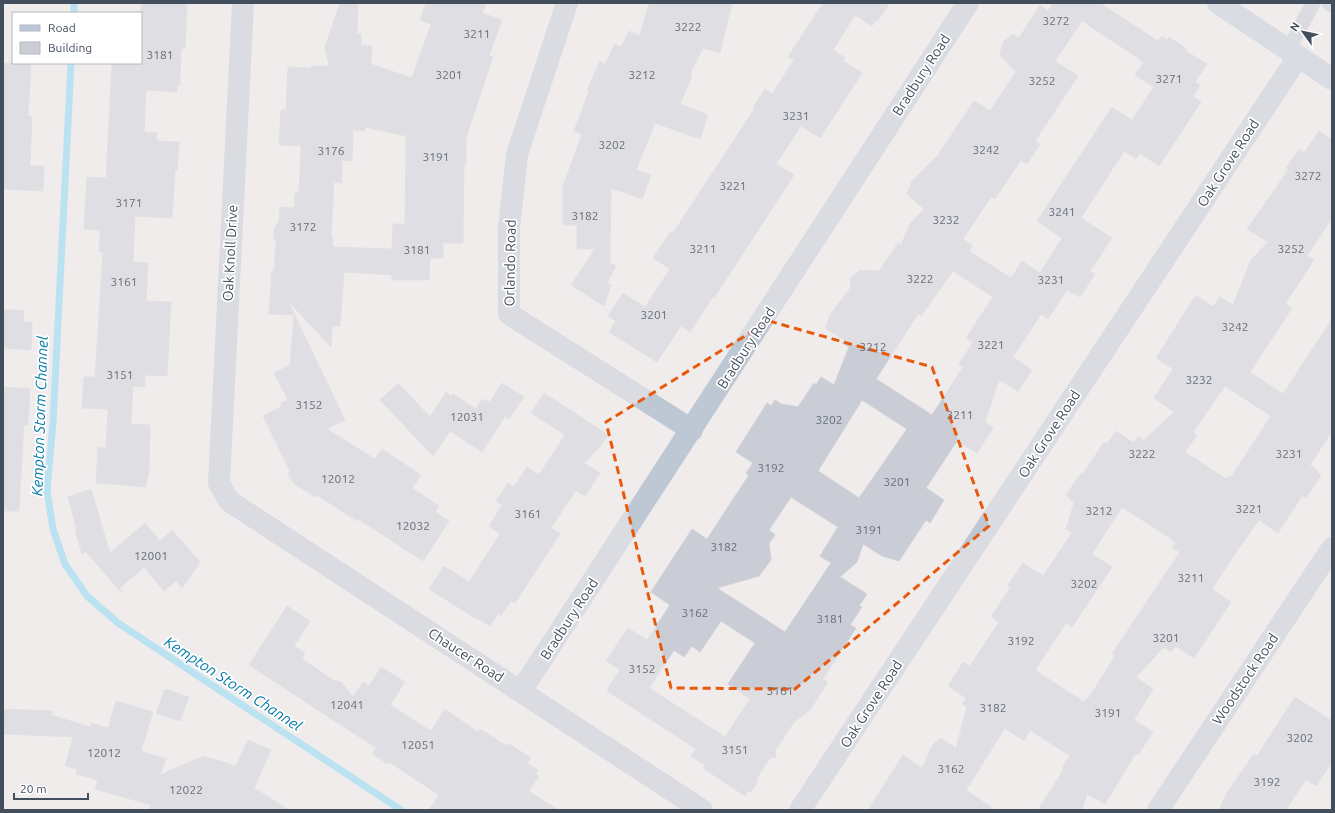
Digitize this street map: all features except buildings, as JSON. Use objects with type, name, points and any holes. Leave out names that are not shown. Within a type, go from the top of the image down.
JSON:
[{"type":"street","name":"Oak Knoll Drive","points":[[229,501],[219,483],[243,3]]},
{"type":"street","name":"Orlando Road","points":[[567,3],[517,154],[509,228],[509,314],[692,430]]},
{"type":"street","name":"Bradbury Road","points":[[522,691],[968,3]]},
{"type":"street","points":[[1218,3],[1293,54],[1332,78]]},
{"type":"street","name":"Oak Grove Road","points":[[800,810],[1293,54]]},
{"type":"street","name":"Chaucer Road","points":[[229,501],[702,810]]},
{"type":"street","name":"Woodstock Road","points":[[1158,810],[1332,548]]},
{"type":"lane","points":[[1293,54],[1313,3]]},
{"type":"lane","points":[[1328,3],[1332,5]]},
{"type":"highlighted area","points":[[769,321],[932,367],[989,526],[795,689],[671,688],[606,422]]},
{"type":"waterway","name":"Kempton Storm Channel","points":[[74,3],[74,12]]},
{"type":"waterway","name":"Kempton Storm Channel","points":[[71,64],[53,423],[47,490],[53,529],[65,564],[87,596],[118,623],[401,810]]}]
